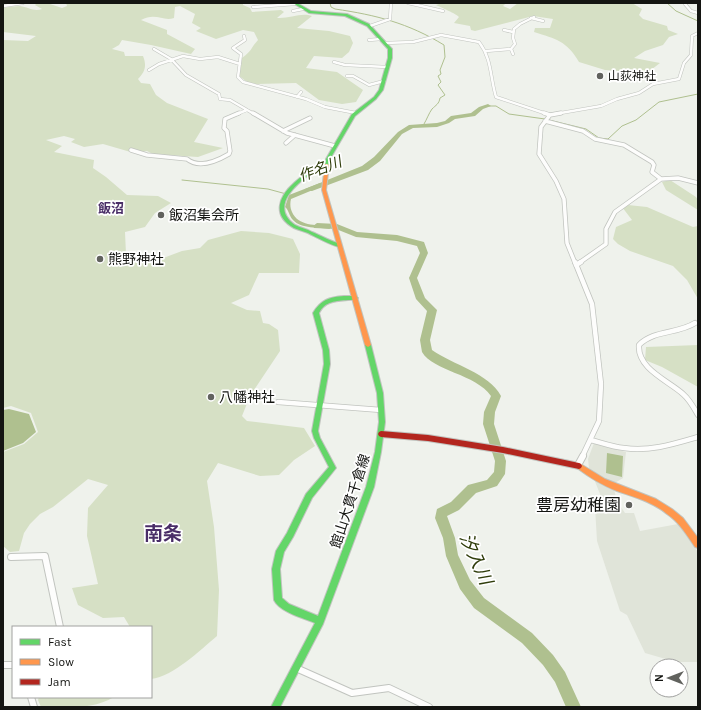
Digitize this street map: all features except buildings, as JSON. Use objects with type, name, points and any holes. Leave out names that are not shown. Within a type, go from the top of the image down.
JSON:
[{"type":"main road","points":[[295,4],[302,9],[313,13],[346,15],[370,26],[383,41]]},
{"type":"main road","name":"館山大貫千倉線","points":[[275,707],[320,621],[335,584],[370,487],[381,434],[380,393],[372,358],[333,224],[324,187],[324,180],[325,167],[351,118],[377,96],[384,81],[390,52],[383,41]]},
{"type":"main road","points":[[325,167],[315,168],[285,193],[281,202],[281,210],[287,220],[294,226],[318,236],[328,243],[339,245]]},
{"type":"main road","points":[[320,621],[286,607],[278,600],[275,586],[276,568],[280,551],[290,536],[302,508],[314,489],[331,474],[333,468],[315,432],[327,364],[326,350],[316,313],[317,307],[320,302],[325,300],[355,298]]},
{"type":"main road","points":[[381,434],[428,438],[503,450],[578,465],[597,479],[612,486],[646,497],[663,507],[677,517],[698,544]]},
{"type":"street","points":[[3,6],[23,3]]},
{"type":"street","points":[[370,26],[389,20],[391,3]]},
{"type":"street","points":[[408,3],[442,11]]},
{"type":"street","points":[[253,7],[295,4]]},
{"type":"street","points":[[685,4],[691,11],[698,13]]},
{"type":"street","points":[[293,11],[302,9]]},
{"type":"street","points":[[511,50],[515,44],[512,32],[517,24],[532,18],[543,21]]},
{"type":"street","points":[[504,30],[512,32]]},
{"type":"street","points":[[578,465],[591,440],[600,414],[601,396],[599,363],[592,304],[566,241],[564,199],[556,182],[539,154],[541,127],[547,118],[601,106],[617,99],[639,93],[657,83],[679,79],[684,63],[691,54],[692,36],[698,33]]},
{"type":"street","points":[[369,40],[413,42],[441,35],[448,35],[479,42],[486,51],[491,66],[491,81],[496,97],[583,131],[595,139],[614,142],[632,149],[654,164],[652,172],[661,179]]},
{"type":"street","points":[[244,36],[244,42],[233,48],[241,54],[238,77],[243,82],[291,93],[297,97],[325,107],[356,113]]},
{"type":"street","points":[[154,49],[171,59],[186,75],[220,94],[220,99],[230,100],[283,130],[295,135],[335,146]]},
{"type":"street","points":[[486,51],[511,50]]},
{"type":"street","points":[[511,50],[513,54]]},
{"type":"street","points":[[149,70],[171,59],[183,56],[200,59],[218,57],[240,64]]},
{"type":"street","points":[[334,62],[345,65],[387,67]]},
{"type":"street","points":[[347,76],[353,76],[369,85],[384,81]]},
{"type":"street","points":[[297,97],[300,92]]},
{"type":"street","points":[[131,150],[137,150],[147,155],[187,159],[192,163],[217,161],[229,154],[227,131],[224,128],[225,119],[247,110]]},
{"type":"street","points":[[283,130],[310,118]]},
{"type":"street","points":[[286,143],[295,135]]},
{"type":"street","points":[[576,265],[606,244],[606,228],[615,212],[661,179],[682,178],[698,183]]},
{"type":"street","points":[[695,323],[689,327],[656,336],[641,343],[638,347],[639,353],[645,364],[695,405],[698,416]]},
{"type":"street","points":[[278,402],[381,410]]},
{"type":"street","points":[[591,440],[629,449],[671,444],[698,437]]},
{"type":"street","points":[[10,557],[45,556],[60,626]]},
{"type":"street","points":[[296,668],[352,693],[389,688],[429,707]]},
{"type":"shaded area","points":[[37,3],[47,3],[62,8],[67,6],[66,3],[243,3],[243,5],[250,8],[252,12],[281,10],[284,12],[277,18],[286,18],[299,15],[312,16],[297,28],[329,31],[350,36],[353,43],[349,52],[342,58],[314,56],[306,68],[337,72],[363,90],[356,102],[342,104],[319,100],[296,83],[256,84],[247,82],[238,75],[242,58],[250,51],[258,40],[254,32],[243,30],[216,39],[196,31],[201,28],[192,23],[195,14],[180,6],[175,7],[174,18],[166,19],[151,17],[141,20],[167,30],[167,34],[195,49],[191,54],[122,40],[119,45],[112,49],[124,52],[125,56],[143,56],[145,69],[138,79],[141,83],[150,84],[156,95],[167,103],[208,119],[194,142],[223,148],[198,157],[153,154],[147,151],[134,153],[103,144],[84,147],[71,142],[75,139],[64,136],[46,140],[62,146],[54,152],[94,160],[93,168],[127,195],[158,196],[171,203],[155,213],[145,227],[125,232],[126,254],[137,255],[143,253],[150,259],[158,260],[182,251],[200,248],[208,240],[241,231],[269,233],[293,239],[300,254],[299,273],[259,273],[249,295],[231,303],[247,310],[260,311],[263,323],[269,324],[278,330],[280,351],[250,396],[242,416],[247,421],[304,428],[315,446],[294,460],[279,475],[260,476],[218,463],[207,481],[214,527],[219,590],[217,636],[177,668],[160,677],[152,679],[152,626],[129,626],[124,617],[103,618],[78,605],[72,588],[98,584],[87,536],[88,508],[108,485],[88,479],[53,507],[40,514],[30,524],[24,533],[19,551],[10,552],[3,546],[3,452],[24,444],[38,432],[31,413],[11,406],[3,408],[3,40],[28,41],[36,36],[3,32],[3,8],[20,6],[34,10],[42,9],[35,5]]},
{"type":"shaded area","points":[[442,3],[506,3],[503,6],[510,9],[518,3],[632,3],[642,9],[639,15],[643,19],[667,26],[668,30],[678,34],[669,37],[663,45],[645,51],[634,58],[660,63],[647,73],[605,70],[579,62],[575,55],[565,45],[534,32],[535,28],[550,28],[553,19],[533,16],[475,31],[471,30],[470,26],[454,23],[459,17],[436,5]]},
{"type":"shaded area","points":[[670,180],[696,197],[698,200],[698,210],[666,190],[662,182]]},
{"type":"shaded area","points":[[320,183],[320,187],[291,199],[291,209],[298,220],[313,225],[329,226],[330,229],[305,226],[296,223],[285,207],[289,195]]},
{"type":"shaded area","points":[[628,205],[647,207],[693,227],[698,226],[698,299],[687,280],[673,266],[630,251],[618,244],[613,239],[616,227],[632,220],[622,207]]},
{"type":"shaded area","points":[[698,345],[698,387],[662,367],[645,360],[646,347]]},
{"type":"shaded area","points":[[9,409],[29,414],[36,432],[23,443],[3,451],[3,410]]},
{"type":"shaded area","points":[[594,443],[626,452],[623,478],[608,487],[614,489],[617,501],[625,513],[634,513],[640,531],[678,524],[698,552],[698,662],[689,662],[689,658],[662,658],[645,653],[627,615],[620,611],[597,541],[595,507],[604,504],[594,479],[594,473],[589,468],[588,459]]},
{"type":"shaded area","points":[[607,453],[623,456],[622,477],[606,473]]},
{"type":"shaded area","points":[[39,698],[112,698],[97,704],[79,707],[41,707]]},
{"type":"waterway","points":[[330,3],[331,7],[335,9],[378,17],[405,26],[431,37],[444,45],[445,57],[440,70],[441,74],[438,76],[441,82],[438,85],[445,95],[440,98],[438,103],[432,109],[424,124]]},
{"type":"waterway","points":[[667,3],[676,11],[698,21]]},
{"type":"waterway","name":"作名川","points":[[488,106],[496,106],[509,114],[545,119],[586,129],[599,138],[608,139],[622,126],[636,120],[659,102],[698,94]]},
{"type":"waterway","name":"作名川","points":[[309,189],[365,168],[377,159],[400,133],[411,126],[437,125],[447,122],[453,117],[473,115],[481,108],[488,106]]},
{"type":"waterway","points":[[182,180],[268,189],[290,195]]},
{"type":"waterway","name":"作名川","points":[[317,226],[337,227],[356,234],[397,238],[421,244],[424,253],[413,278],[421,299],[432,310],[428,333],[425,340],[427,352],[443,363],[474,377],[487,385],[496,396],[490,412],[488,424],[499,454],[501,468],[499,474],[493,482],[472,489],[455,506],[441,513],[441,518],[449,538],[452,556],[465,584],[479,603],[527,638],[548,660],[560,677],[574,707]]},
{"type":"traffic: fast","points":[[295,3],[310,12],[346,15],[368,25],[390,49],[390,58],[381,90],[375,98],[353,115],[328,159],[327,165]]},
{"type":"traffic: fast","points":[[325,167],[310,171],[293,186],[284,197],[281,209],[287,221],[294,226],[328,242],[339,245]]},
{"type":"traffic: fast","points":[[320,621],[286,607],[278,600],[276,569],[280,551],[290,535],[309,496],[333,468],[317,438],[315,431],[327,364],[326,350],[316,313],[327,301],[355,298]]},
{"type":"traffic: fast","points":[[275,707],[320,621],[370,487],[378,452],[382,422],[380,393],[368,345]]},
{"type":"traffic: slow","points":[[327,165],[324,190],[368,345]]},
{"type":"traffic: slow","points":[[579,466],[602,481],[646,498],[670,511],[680,520],[698,544]]},
{"type":"traffic: jam","points":[[381,434],[428,438],[503,450],[579,466]]},
{"type":"place","name":"山荻神社","points":[[600,76]]},
{"type":"place","name":"飯沼集会所","points":[[161,215]]},
{"type":"place","name":"熊野神社","points":[[100,259]]},
{"type":"place","name":"八幡神社","points":[[211,397]]},
{"type":"place","name":"豊房幼稚園","points":[[629,505]]},
{"type":"district","name":"飯沼","points":[[111,208]]},
{"type":"district","name":"南条","points":[[163,533]]},
{"type":"water label","name":"汐入川","points":[[476,559]]}]
